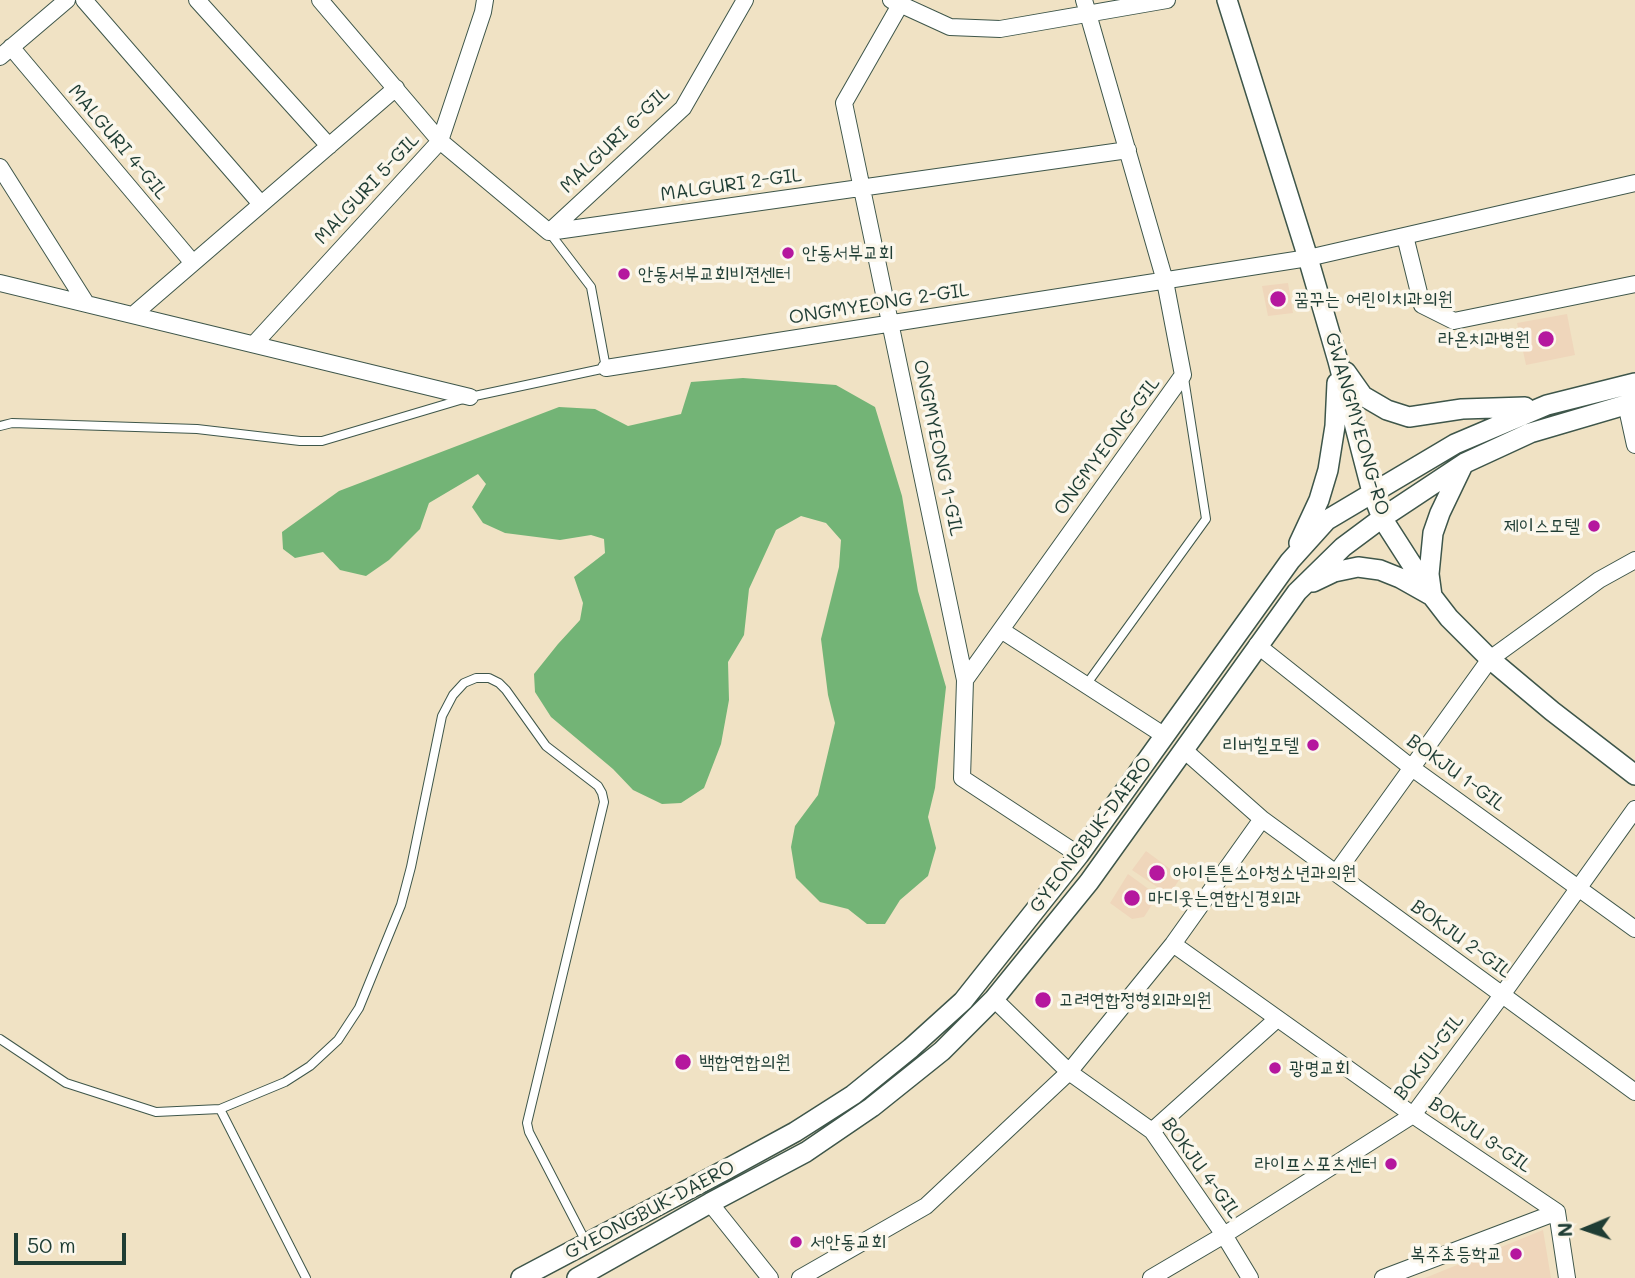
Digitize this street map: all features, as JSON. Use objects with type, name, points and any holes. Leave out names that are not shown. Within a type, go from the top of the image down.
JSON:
[{"type":"street","name":"MALGURI 4-GIL","points":[[67,0],[6,52],[193,263]]},
{"type":"street","points":[[84,0],[261,204]]},
{"type":"street","points":[[197,0],[329,146]]},
{"type":"street","points":[[320,0],[440,141],[550,232]]},
{"type":"street","name":"MALGURI 5-GIL","points":[[254,344],[440,141],[485,0]]},
{"type":"street","name":"MALGURI 6-GIL","points":[[550,232],[683,108],[745,0]]},
{"type":"street","points":[[895,3],[950,27],[1000,29],[1086,7],[1167,0]]},
{"type":"street","name":"GWANGMYEONG-RO","points":[[1227,0],[1308,258],[1372,492],[1382,518],[1432,596],[1490,659],[1635,775]]},
{"type":"street","name":"ONGMYEONG 1-GIL","points":[[895,3],[844,103],[965,680],[962,778],[1079,855]]},
{"type":"street","name":"ONGMYEONG-GIL","points":[[965,680],[1183,375],[1165,281],[1086,7]]},
{"type":"street","points":[[134,314],[396,88]]},
{"type":"street","name":"MALGURI 2-GIL","points":[[550,232],[1128,150]]},
{"type":"street","points":[[0,167],[86,303]]},
{"type":"street","name":"ONGMYEONG 2-GIL","points":[[607,368],[1308,258],[1635,183]]},
{"type":"street","points":[[1405,236],[1422,305],[1454,321],[1635,284]]},
{"type":"street","points":[[0,283],[470,397]]},
{"type":"street","points":[[1338,361],[1363,396],[1387,410],[1409,417],[1462,409],[1547,405]]},
{"type":"street","points":[[1290,561],[1319,500],[1328,470],[1335,426],[1338,361]]},
{"type":"street","name":"GYEONGBUK-DAERO","points":[[521,1278],[795,1132],[853,1095],[963,1001],[1079,855],[1290,561],[1327,520],[1454,443],[1547,405],[1635,383]]},
{"type":"street","points":[[1630,403],[1635,445]]},
{"type":"street","name":"GYEONGBUK-DAERO","points":[[577,1278],[806,1152],[872,1107],[942,1051],[995,999],[1089,882],[1297,592],[1343,547],[1465,463],[1530,433],[1630,403]]},
{"type":"street","points":[[1432,596],[1429,574],[1433,533],[1465,463]]},
{"type":"street","points":[[1336,873],[1490,659],[1599,580],[1635,560]]},
{"type":"street","points":[[1297,592],[1334,572],[1358,566],[1380,570],[1400,578],[1432,596]]},
{"type":"street","points":[[1001,629],[1165,736]]},
{"type":"street","name":"BOKJU 1-GIL","points":[[1258,645],[1412,768],[1635,929]]},
{"type":"street","name":"BOKJU 2-GIL","points":[[1184,750],[1262,819],[1635,1092]]},
{"type":"street","name":"BOKJU-GIL","points":[[1151,1278],[1413,1115],[1635,809]]},
{"type":"street","points":[[800,1278],[926,1206],[1069,1072],[1173,944],[1262,819]]},
{"type":"street","name":"BOKJU 3-GIL","points":[[1173,944],[1413,1115],[1557,1212]]},
{"type":"street","name":"BOKJU 4-GIL","points":[[995,999],[1069,1072],[1152,1131],[1224,1235],[1250,1278]]},
{"type":"street","points":[[1152,1131],[1277,1019]]},
{"type":"street","points":[[710,1203],[770,1278]]},
{"type":"street","points":[[1383,1278],[1557,1212],[1567,1278]]},
{"type":"lane","points":[[0,426],[12,423],[197,429],[300,441],[322,440],[470,397],[607,368],[591,287],[550,232]]},
{"type":"lane","points":[[1086,685],[1206,519],[1183,375]]},
{"type":"lane","points":[[0,1038],[66,1083],[156,1112],[220,1109],[285,1082],[310,1066],[338,1040],[359,1008],[401,905],[442,716],[453,695],[464,683],[476,678],[489,678],[506,690],[546,746],[598,786],[604,802],[527,1122],[529,1132],[586,1243]]},
{"type":"lane","points":[[220,1109],[306,1278]]},
{"type":"shaded area","name":"꿈꾸는 어린이치과의원","points":[[1288,283],[1293,313],[1268,316],[1262,286]]},
{"type":"shaded area","name":"라온치과병원","points":[[1567,314],[1575,355],[1526,365],[1517,323]]},
{"type":"shaded area","name":"아이튼튼소아청소년과의원","points":[[1146,851],[1181,877],[1169,895],[1132,870]]},
{"type":"shaded area","name":"마디웃는연합신경외과","points":[[1128,874],[1150,890],[1149,896],[1155,900],[1144,917],[1132,919],[1110,903]]},
{"type":"shaded area","name":"복주초등학교","points":[[1543,1230],[1551,1278],[1425,1278]]},
{"type":"green space","points":[[743,378],[836,385],[875,407],[902,496],[918,591],[946,687],[935,788],[928,817],[936,848],[928,876],[900,900],[885,924],[867,924],[848,909],[820,902],[796,878],[791,847],[795,826],[818,795],[835,723],[828,695],[821,639],[839,567],[841,540],[826,523],[801,516],[776,530],[749,589],[744,635],[728,662],[729,700],[721,744],[704,788],[681,803],[662,804],[633,790],[613,769],[551,717],[535,692],[534,674],[580,620],[583,603],[574,577],[605,553],[604,539],[591,535],[560,540],[505,533],[483,523],[472,507],[486,484],[478,474],[429,503],[420,529],[389,560],[366,576],[340,570],[323,552],[295,558],[283,549],[282,532],[339,491],[559,407],[595,409],[628,426],[681,414],[691,382]]},
{"type":"place","name":"안동서부교회","points":[[788,253]]},
{"type":"place","name":"안동서부교회비젼센터","points":[[624,274]]},
{"type":"place","name":"꿈꾸는 어린이치과의원","points":[[1278,299]]},
{"type":"place","name":"라온치과병원","points":[[1546,339]]},
{"type":"place","name":"제이스모텔","points":[[1594,526]]},
{"type":"place","name":"리버힐모텔","points":[[1313,745]]},
{"type":"place","name":"아이튼튼소아청소년과의원","points":[[1157,873]]},
{"type":"place","name":"마디웃는연합신경외과","points":[[1132,898]]},
{"type":"place","name":"고려연합정형외과의원","points":[[1043,1000]]},
{"type":"place","name":"백합연합의원","points":[[683,1062]]},
{"type":"place","name":"광명교회","points":[[1275,1068]]},
{"type":"place","name":"라이프스포츠센터","points":[[1391,1164]]},
{"type":"place","name":"서안동교회","points":[[796,1242]]},
{"type":"place","name":"복주초등학교","points":[[1516,1254]]}]
